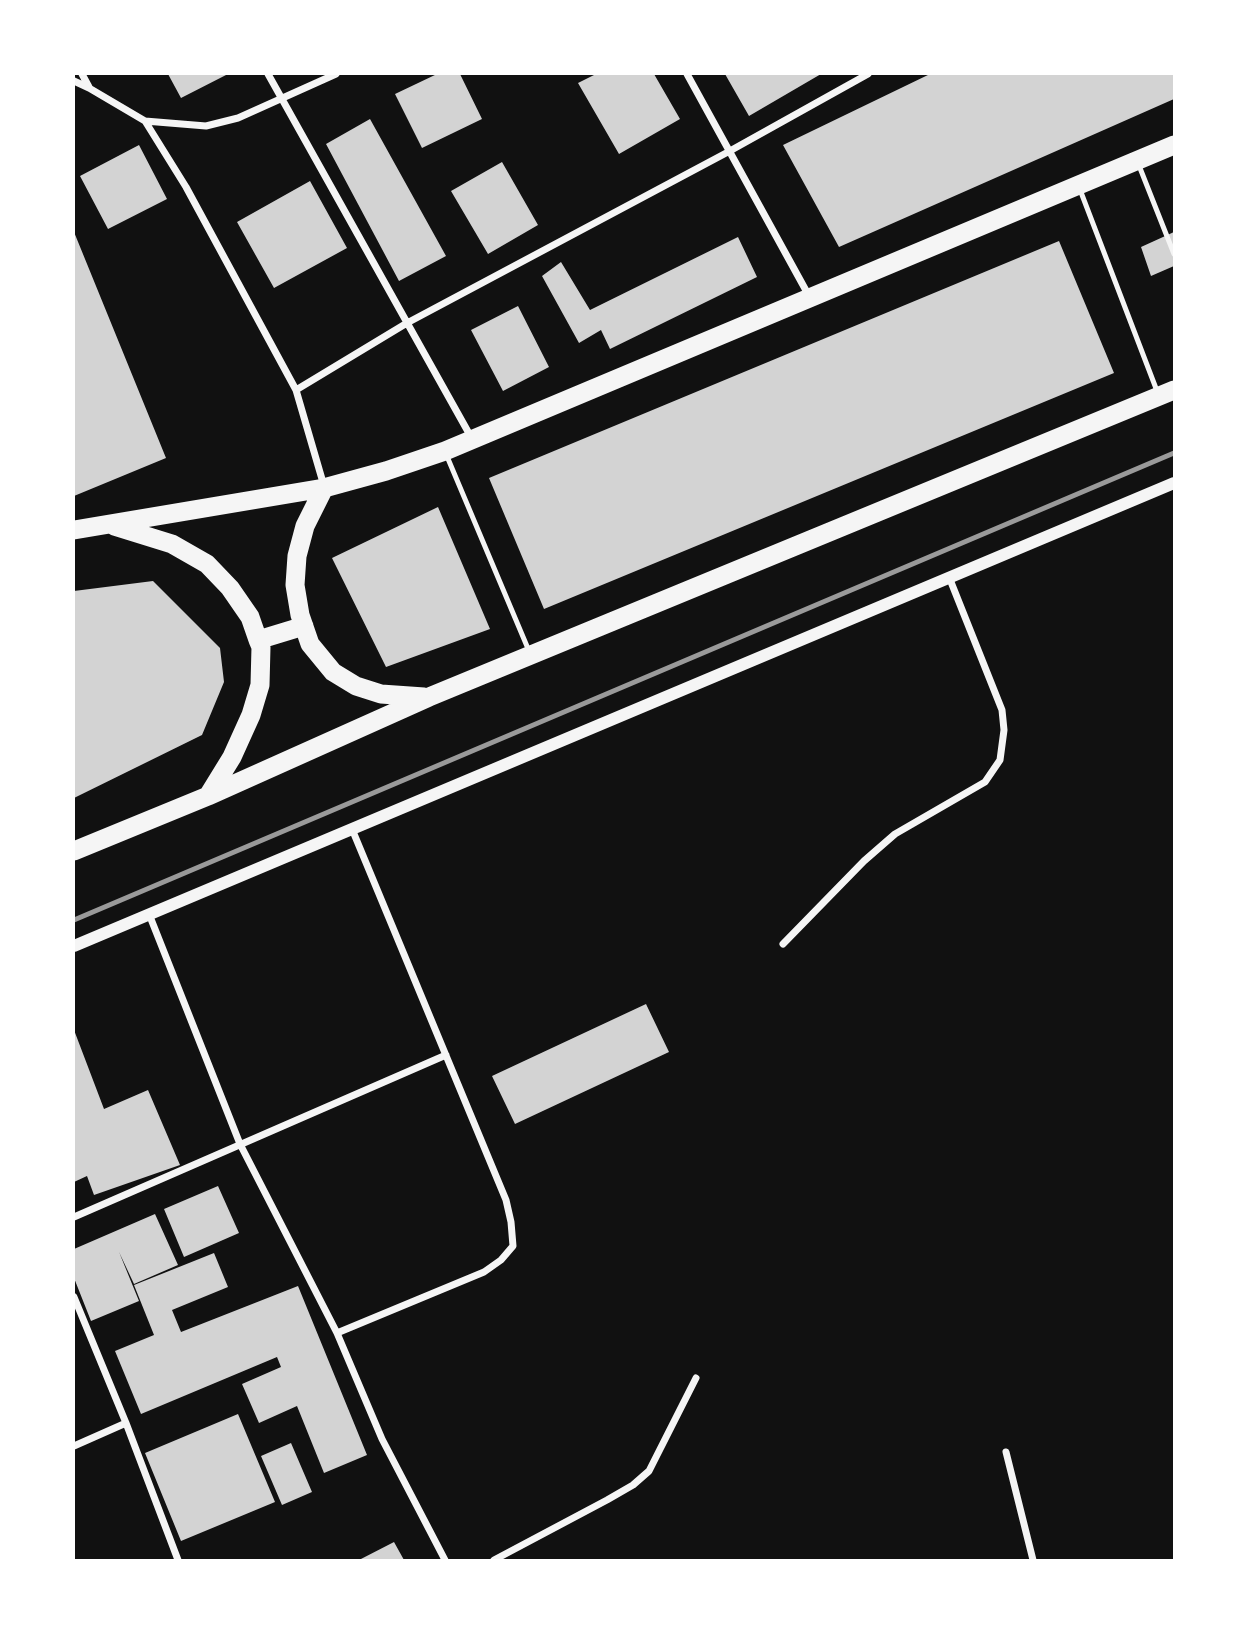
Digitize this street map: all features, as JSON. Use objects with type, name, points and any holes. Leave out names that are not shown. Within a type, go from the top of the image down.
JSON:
[{"type":"highway","points":[[74,530],[324,488],[445,451],[1174,145]]},
{"type":"highway","points":[[74,851],[208,796],[429,697],[1167,393]]},
{"type":"highway","points":[[324,488],[305,526],[295,585],[300,615],[310,644],[333,672],[356,686],[381,694],[429,697]]},
{"type":"highway","points":[[109,524],[172,544],[207,564],[230,587],[250,617],[261,647],[260,685],[251,715],[232,757],[208,796]]},
{"type":"highway","points":[[258,640],[304,626]]},
{"type":"street","points":[[82,74],[89,88]]},
{"type":"street","points":[[268,74],[473,441]]},
{"type":"street","points":[[74,81],[145,121],[206,126],[238,118],[336,74]]},
{"type":"street","points":[[687,74],[809,297]]},
{"type":"street","points":[[296,390],[407,323],[868,74]]},
{"type":"street","points":[[145,121],[186,187],[296,390],[324,488]]},
{"type":"street","points":[[74,946],[1174,483]]},
{"type":"street","points":[[783,944],[864,861],[895,834],[985,782],[1000,760],[1004,730],[1002,710],[949,577]]},
{"type":"street","points":[[337,1333],[484,1272],[501,1261],[513,1245],[506,1200],[352,829]]},
{"type":"street","points":[[149,914],[240,1144],[337,1333],[383,1438],[445,1560]]},
{"type":"street","points":[[74,1217],[446,1055]]},
{"type":"street","points":[[74,1297],[178,1560]]},
{"type":"street","points":[[494,1560],[615,1495],[649,1471],[696,1378]]},
{"type":"street","points":[[74,1446],[126,1423]]},
{"type":"street","points":[[1006,1452],[1033,1560]]},
{"type":"lane","points":[[1136,160],[1174,254]]},
{"type":"lane","points":[[1078,185],[1167,393]]},
{"type":"lane","points":[[445,451],[531,656]]},
{"type":"building","points":[[168,74],[228,74],[181,98]]},
{"type":"building","points":[[437,74],[460,74],[482,119],[422,148],[395,94]]},
{"type":"building","points":[[596,74],[654,74],[680,119],[619,154],[578,83]]},
{"type":"building","points":[[725,74],[821,74],[749,116]]},
{"type":"building","points":[[930,74],[1174,74],[1174,99],[839,247],[783,145]]},
{"type":"building","points":[[370,119],[446,256],[399,281],[326,144]]},
{"type":"building","points":[[139,145],[167,199],[108,229],[80,176]]},
{"type":"building","points":[[502,162],[538,225],[488,254],[451,191]]},
{"type":"building","points":[[310,181],[347,248],[274,288],[237,222]]},
{"type":"building","points":[[74,232],[166,458],[74,496]]},
{"type":"building","points":[[1174,232],[1174,266],[1151,276],[1141,247]]},
{"type":"building","points":[[738,237],[757,277],[610,349],[601,330],[579,343],[542,276],[561,262],[590,310]]},
{"type":"building","points":[[1059,241],[1114,373],[544,609],[489,478]]},
{"type":"building","points":[[518,306],[549,367],[503,391],[471,330]]},
{"type":"building","points":[[438,507],[490,629],[386,667],[332,558]]},
{"type":"building","points":[[153,581],[220,648],[224,682],[202,735],[74,798],[74,591]]},
{"type":"building","points":[[646,1004],[669,1052],[515,1124],[492,1076]]},
{"type":"building","points":[[74,1030],[104,1109],[148,1090],[180,1165],[94,1195],[87,1176],[74,1182]]},
{"type":"building","points":[[218,1186],[239,1233],[184,1257],[164,1209]]},
{"type":"building","points":[[155,1214],[178,1265],[134,1284],[119,1252],[139,1301],[91,1321],[74,1278],[74,1249]]},
{"type":"building","points":[[214,1253],[228,1287],[172,1310],[181,1332],[298,1286],[367,1455],[324,1473],[297,1406],[259,1423],[242,1384],[281,1367],[277,1357],[141,1414],[115,1351],[154,1335],[134,1285]]},
{"type":"building","points":[[238,1414],[275,1502],[181,1541],[145,1453]]},
{"type":"building","points":[[291,1443],[312,1492],[282,1505],[261,1456]]},
{"type":"building","points":[[394,1542],[404,1560],[359,1560]]},
{"type":"railway","points":[[74,920],[1174,453]]}]
